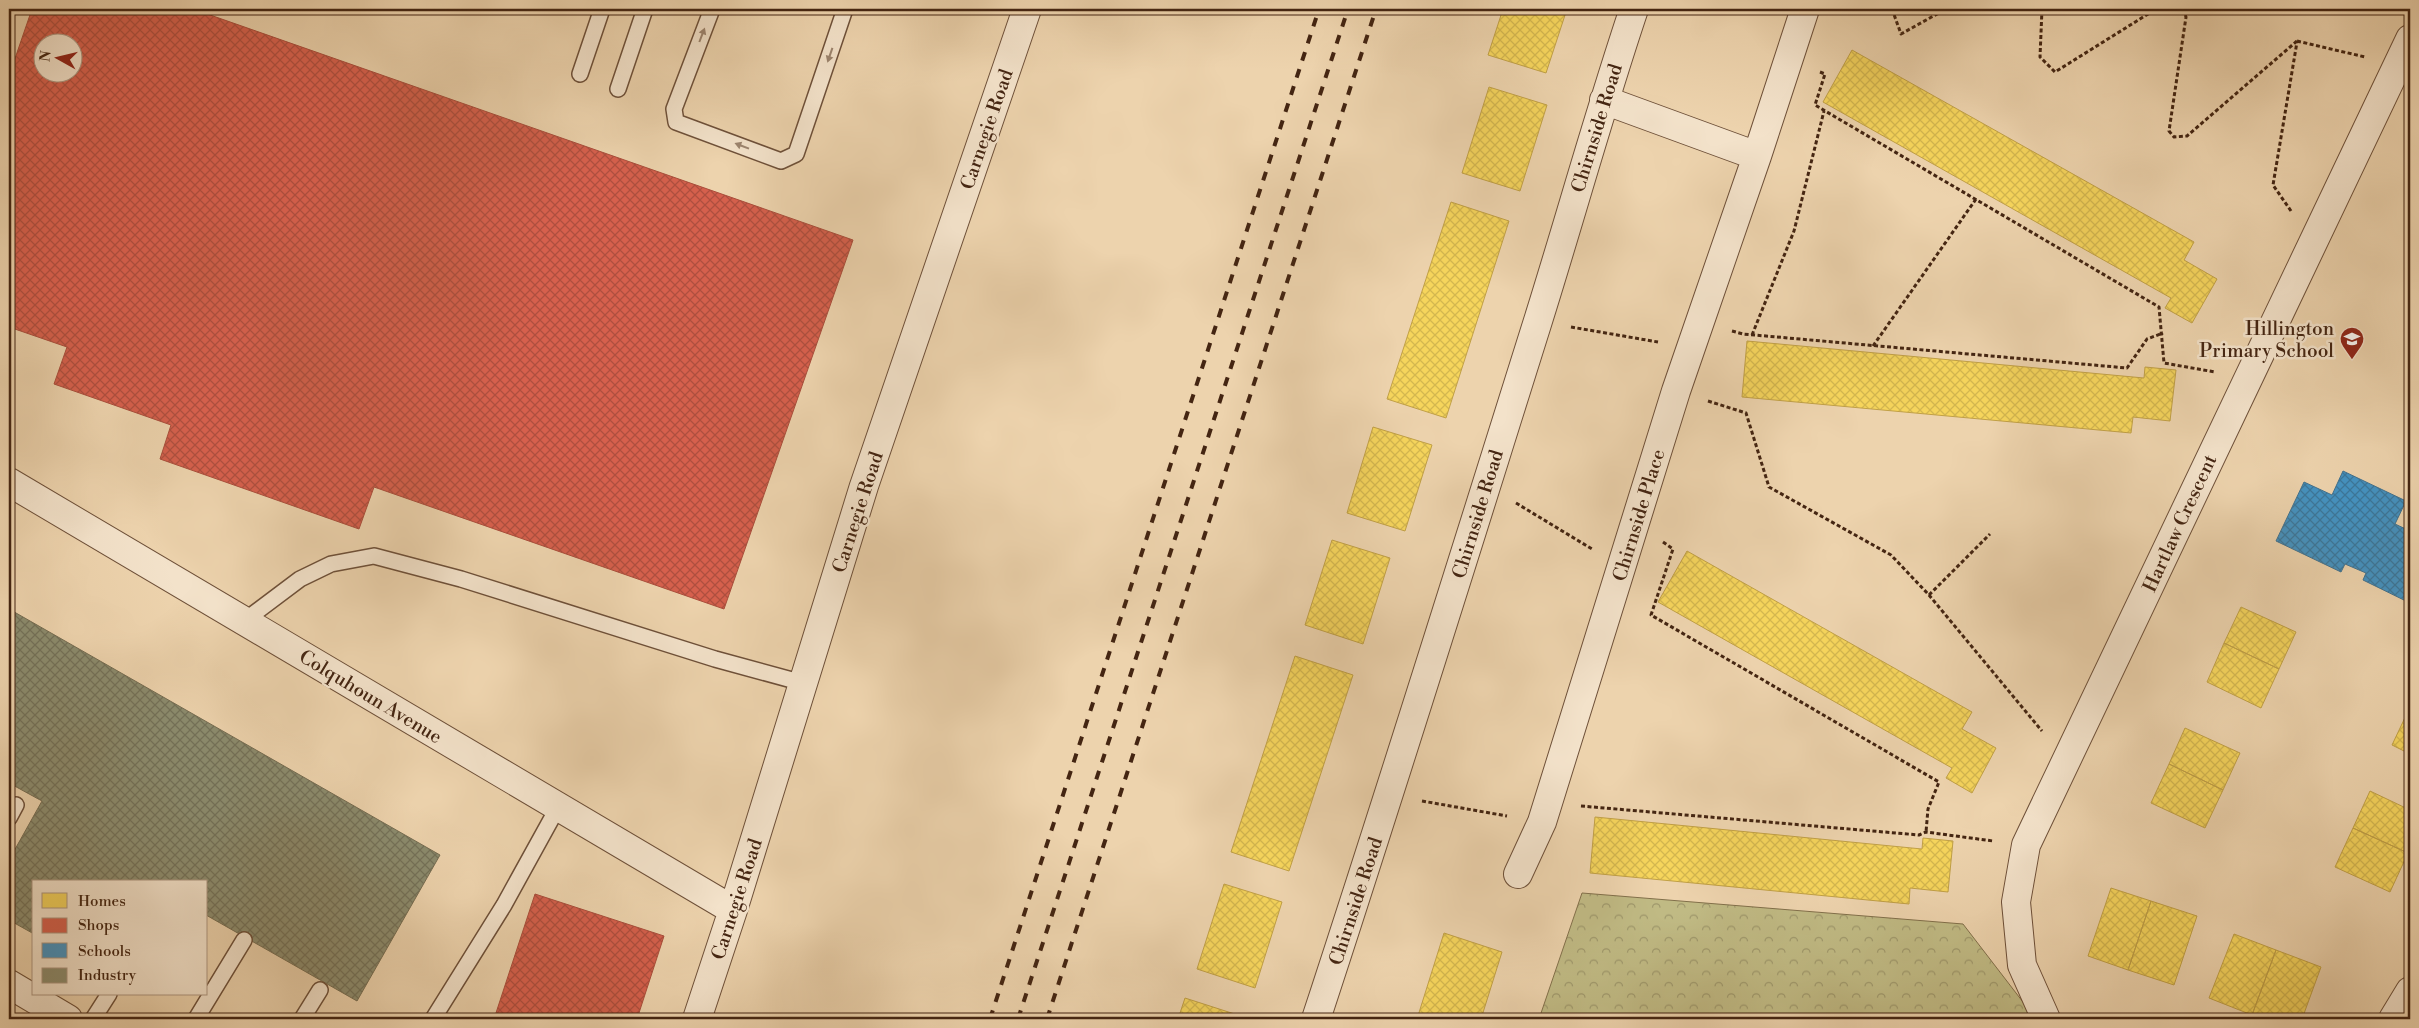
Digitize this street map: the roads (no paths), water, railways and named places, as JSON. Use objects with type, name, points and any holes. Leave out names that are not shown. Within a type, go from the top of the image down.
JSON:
[{"type":"street","name":"Carnegie Road","points":[[697,1019],[733,910],[864,486],[1028,9]]},
{"type":"street","name":"Chirnside Road","points":[[1316,1019],[1389,796],[1538,321],[1604,100],[1634,9]]},
{"type":"street","name":"Chirnside Place","points":[[1518,874],[1545,812],[1623,567],[1676,391],[1758,156],[1805,9]]},
{"type":"street","name":"Hartlaw Crescent","points":[[2046,1019],[2022,965],[2016,902],[2026,845],[2410,39]]},
{"type":"street","points":[[1604,100],[1758,156]]},
{"type":"street","name":"Colquhoun Avenue","points":[[9,482],[733,910]]},
{"type":"street","points":[[11,990],[68,1019]]},
{"type":"street","points":[[2393,1019],[2410,991]]},
{"type":"lane","points":[[580,74],[602,9]]},
{"type":"lane","points":[[618,89],[645,9]]},
{"type":"lane","points":[[712,9],[674,109],[676,122],[781,161],[796,154],[845,9]]},
{"type":"lane","points":[[244,621],[300,579],[331,564],[374,556],[461,579],[715,659],[804,683]]},
{"type":"lane","points":[[9,818],[16,805]]},
{"type":"lane","points":[[433,1019],[504,905],[558,807]]},
{"type":"lane","points":[[196,1019],[244,940]]},
{"type":"lane","points":[[302,1019],[320,990]]},
{"type":"lane","points":[[93,1019],[108,996]]},
{"type":"railway","points":[[990,1019],[1319,9]]},
{"type":"railway","points":[[1018,1019],[1348,9]]},
{"type":"railway","points":[[1047,1019],[1376,9]]},
{"type":"place","name":"Hillington Primary School","points":[[2352,360]]}]
